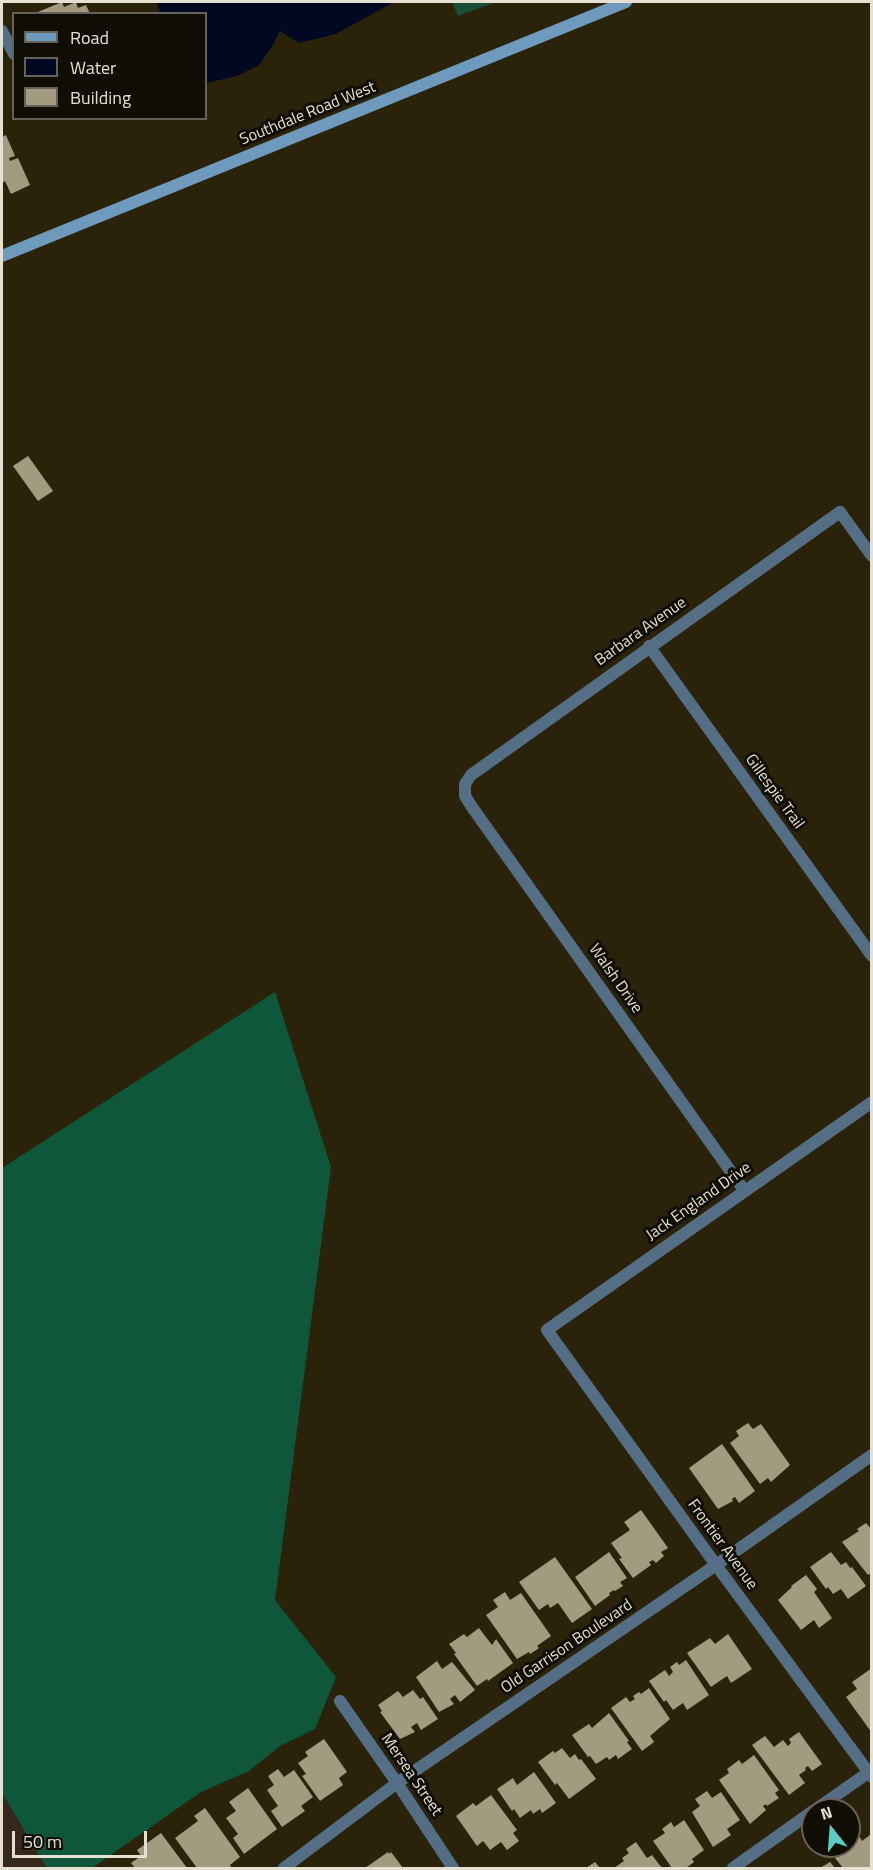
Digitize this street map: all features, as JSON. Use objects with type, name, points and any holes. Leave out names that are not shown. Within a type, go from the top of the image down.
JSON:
[{"type":"main road","name":"Southdale Road West","points":[[2,256],[626,2]]},
{"type":"street","points":[[2,31],[12,50]]},
{"type":"street","name":"Barbara Avenue","points":[[465,784],[471,775],[840,512],[872,556]]},
{"type":"street","name":"Gillespie Trail","points":[[650,646],[872,956]]},
{"type":"street","name":"Walsh Drive","points":[[465,784],[465,796],[472,807],[744,1190]]},
{"type":"street","name":"Jack England Drive","points":[[547,1330],[872,1102]]},
{"type":"street","name":"Frontier Avenue","points":[[547,1330],[716,1565],[870,1773]]},
{"type":"street","name":"Old Garrison Boulevard","points":[[284,1869],[397,1783],[716,1565],[872,1455]]},
{"type":"street","name":"Mersea Street","points":[[340,1701],[453,1869]]},
{"type":"street","points":[[833,1798],[870,1773]]},
{"type":"street","points":[[733,1869],[801,1820]]},
{"type":"shaded area","points":[[2,1793],[47,1868],[2,1868]]},
{"type":"green space","points":[[452,2],[496,2],[458,16]]},
{"type":"green space","points":[[275,992],[331,1167],[275,1600],[336,1677],[315,1729],[280,1746],[249,1771],[201,1792],[92,1868],[47,1868],[2,1793],[2,1168]]},
{"type":"water","points":[[156,2],[394,2],[336,34],[299,43],[280,31],[259,65],[237,76],[207,83],[207,12],[161,12]]},
{"type":"building","points":[[62,2],[64,7],[76,2],[78,8],[86,5],[89,12],[38,12]]},
{"type":"building","points":[[6,135],[15,156],[9,158],[10,161],[18,158],[30,185],[11,194],[5,181],[2,183],[2,137]]},
{"type":"building","points":[[28,456],[53,491],[38,501],[13,466]]},
{"type":"building","points":[[748,1423],[753,1429],[761,1424],[790,1465],[771,1482],[768,1478],[760,1484],[730,1443],[739,1436],[736,1431]]},
{"type":"building","points":[[722,1444],[755,1491],[739,1503],[735,1497],[733,1501],[718,1509],[689,1468]]},
{"type":"building","points":[[641,1510],[668,1548],[661,1552],[664,1556],[656,1563],[653,1560],[649,1562],[651,1565],[633,1578],[611,1543],[630,1530],[624,1522]]},
{"type":"building","points":[[866,1523],[872,1530],[872,1573],[868,1575],[842,1542],[859,1531],[857,1529]]},
{"type":"building","points":[[609,1552],[627,1578],[620,1582],[623,1586],[609,1593],[610,1595],[595,1606],[575,1577]]},
{"type":"building","points":[[831,1552],[841,1565],[846,1562],[850,1568],[852,1567],[866,1586],[848,1599],[841,1589],[833,1594],[828,1587],[826,1589],[810,1567]]},
{"type":"building","points":[[555,1557],[592,1609],[572,1623],[558,1603],[550,1608],[548,1604],[539,1610],[519,1582]]},
{"type":"building","points":[[806,1575],[817,1589],[814,1592],[832,1618],[819,1628],[814,1620],[801,1630],[778,1600]]},
{"type":"building","points":[[505,1592],[510,1600],[521,1593],[551,1636],[537,1646],[539,1648],[517,1659],[486,1615],[498,1607],[493,1600]]},
{"type":"building","points":[[479,1628],[492,1645],[496,1639],[513,1663],[477,1686],[449,1644],[464,1634],[467,1637]]},
{"type":"building","points":[[728,1634],[752,1669],[731,1683],[727,1676],[711,1687],[687,1653],[710,1638],[715,1644]]},
{"type":"building","points":[[686,1660],[709,1695],[687,1710],[683,1703],[673,1710],[666,1700],[664,1702],[649,1681],[665,1670],[669,1676],[673,1672],[670,1667]]},
{"type":"building","points":[[437,1661],[442,1669],[452,1662],[475,1690],[460,1702],[455,1695],[450,1699],[454,1704],[439,1712],[416,1677]]},
{"type":"building","points":[[872,1668],[872,1733],[846,1697],[857,1689],[852,1682]]},
{"type":"building","points":[[649,1688],[670,1719],[650,1736],[654,1742],[642,1751],[611,1708],[626,1697],[630,1702],[635,1699],[633,1696]]},
{"type":"building","points":[[413,1690],[420,1699],[423,1697],[438,1719],[421,1730],[417,1723],[411,1727],[415,1732],[400,1739],[380,1712],[382,1711],[378,1705],[398,1691],[403,1697]]},
{"type":"building","points":[[609,1713],[632,1749],[618,1759],[616,1755],[609,1760],[607,1757],[596,1764],[572,1735],[589,1724],[592,1728]]},
{"type":"building","points":[[799,1732],[822,1764],[812,1771],[808,1766],[805,1768],[806,1770],[799,1775],[805,1783],[789,1795],[752,1745],[765,1736],[774,1747],[783,1740],[788,1746],[791,1743],[789,1739]]},
{"type":"building","points":[[324,1739],[347,1772],[339,1778],[343,1785],[320,1801],[302,1776],[306,1774],[298,1763],[308,1756],[305,1752]]},
{"type":"building","points":[[562,1748],[570,1758],[575,1754],[579,1760],[581,1759],[596,1779],[569,1799],[538,1762],[553,1751],[555,1753]]},
{"type":"building","points":[[754,1755],[779,1790],[775,1793],[779,1798],[763,1806],[766,1810],[750,1824],[719,1780],[729,1773],[727,1769],[739,1760],[742,1764]]},
{"type":"building","points":[[278,1769],[284,1777],[294,1770],[313,1797],[301,1806],[305,1811],[282,1827],[271,1811],[278,1806],[267,1790],[274,1785],[268,1776]]},
{"type":"building","points":[[534,1772],[556,1803],[542,1813],[540,1809],[533,1814],[531,1810],[520,1818],[514,1809],[512,1811],[497,1789],[513,1778],[517,1785]]},
{"type":"building","points":[[248,1788],[277,1829],[244,1854],[233,1838],[238,1834],[226,1818],[236,1811],[229,1802]]},
{"type":"building","points":[[707,1791],[712,1798],[721,1792],[740,1820],[727,1829],[731,1835],[713,1847],[692,1812],[700,1806],[695,1799]]},
{"type":"building","points":[[491,1795],[517,1830],[513,1833],[519,1841],[507,1850],[501,1842],[490,1850],[483,1841],[477,1846],[456,1816],[473,1803],[476,1806]]},
{"type":"building","points":[[205,1808],[240,1857],[230,1865],[231,1867],[197,1868],[175,1838],[198,1821],[194,1816]]},
{"type":"building","points":[[684,1820],[704,1850],[692,1859],[694,1862],[686,1868],[672,1868],[653,1841],[665,1833],[662,1829],[671,1822],[674,1827]]},
{"type":"building","points":[[161,1833],[187,1868],[135,1868],[131,1863],[141,1856],[137,1850]]},
{"type":"building","points":[[872,1836],[872,1868],[843,1868],[835,1858],[861,1858],[861,1839],[862,1841]]},
{"type":"building","points":[[636,1842],[647,1858],[652,1855],[662,1868],[614,1868],[624,1861],[622,1858],[629,1853],[626,1849]]},
{"type":"building","points":[[388,1852],[389,1854],[391,1852],[403,1868],[365,1868]]},
{"type":"building","points":[[595,1862],[600,1868],[586,1868]]},
{"type":"building","points":[[830,1862],[835,1868],[820,1868]]}]
